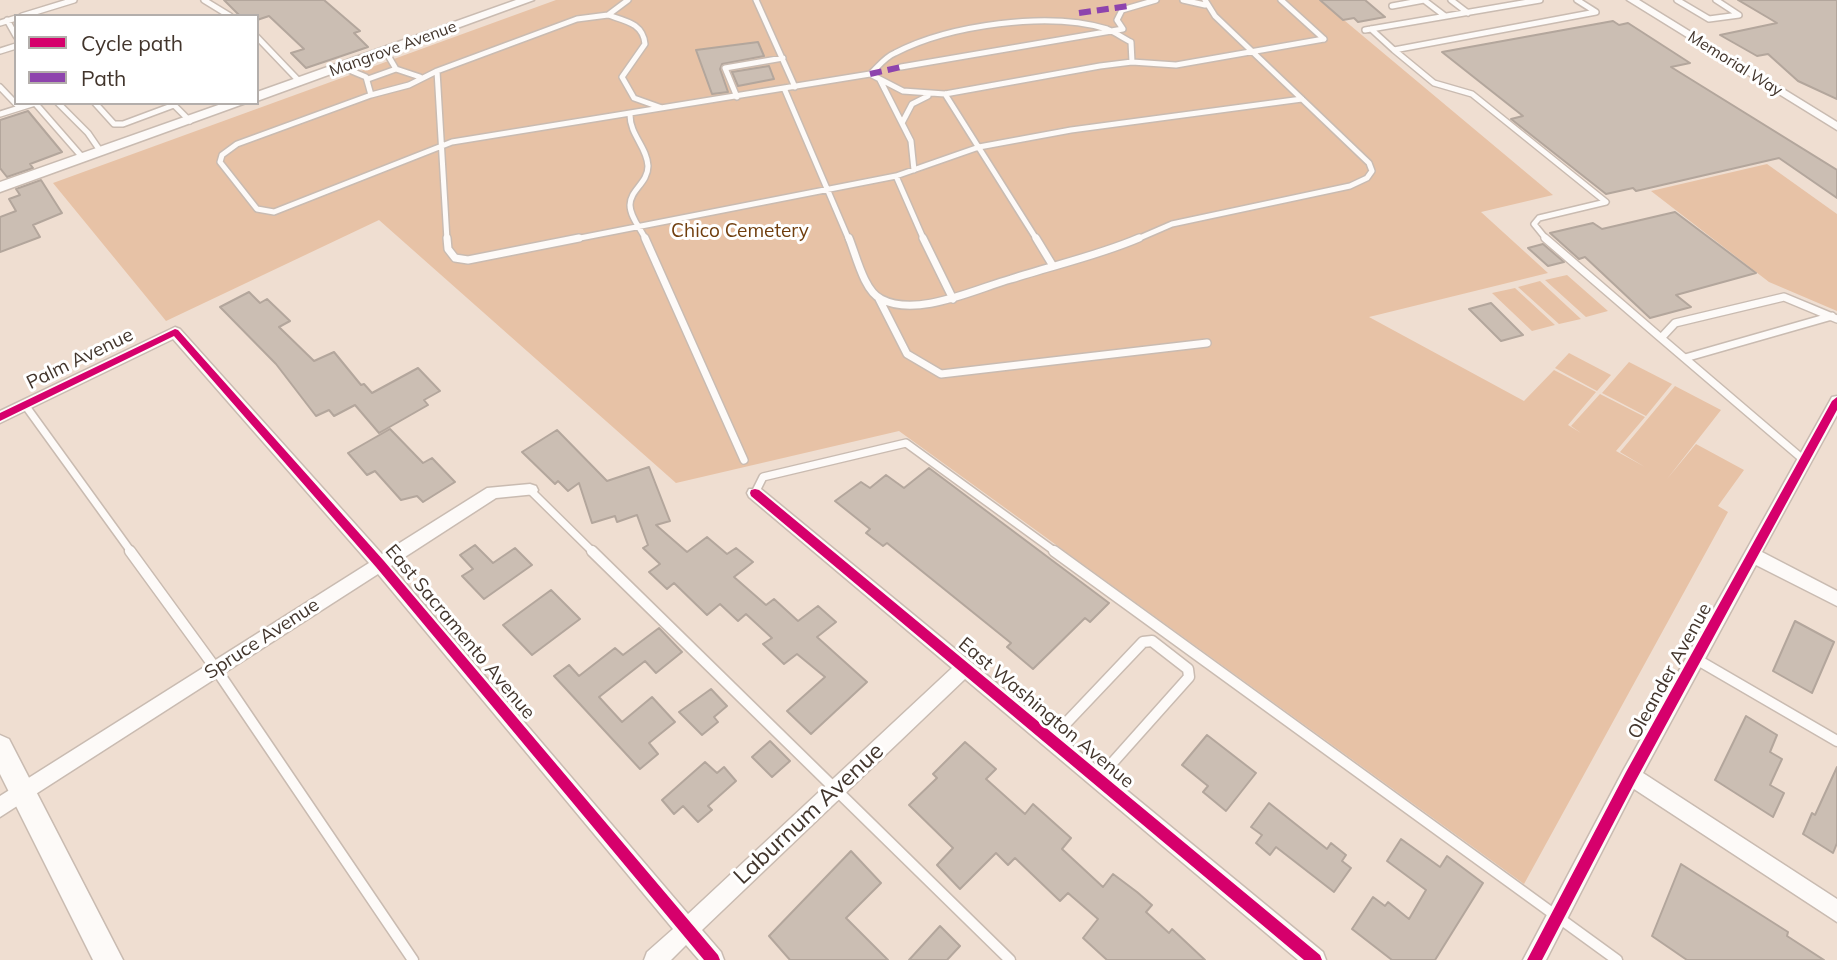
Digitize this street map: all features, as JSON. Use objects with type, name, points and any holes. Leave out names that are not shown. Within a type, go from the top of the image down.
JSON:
[{"type":"street","name":"Mangrove Avenue","points":[[259,96],[528,0]]},
{"type":"street","name":"Memorial Way","points":[[1632,0],[1837,127]]},
{"type":"street","points":[[0,187],[234,105]]},
{"type":"street","name":"Palm Avenue","points":[[0,417],[175,332]]},
{"type":"street","name":"East Sacramento Avenue","points":[[175,332],[380,564],[713,960]]},
{"type":"street","name":"Oleander Avenue","points":[[1534,960],[1631,776],[1834,413]]},
{"type":"street","name":"Spruce Avenue","points":[[0,807],[493,492],[530,491]]},
{"type":"street","name":"East Washington Avenue","points":[[755,493],[1315,960]]},
{"type":"street","points":[[1754,556],[1837,599]]},
{"type":"street","name":"Laburnum Avenue","points":[[655,960],[964,668]]},
{"type":"street","points":[[0,747],[108,960]]},
{"type":"street","points":[[1631,776],[1837,911]]},
{"type":"lane","points":[[28,14],[74,0]]},
{"type":"lane","points":[[204,0],[227,14]]},
{"type":"lane","points":[[608,15],[628,0]]},
{"type":"lane","points":[[757,0],[795,86]]},
{"type":"lane","points":[[1132,62],[1136,51],[1134,41],[1117,20],[1122,10],[1156,0]]},
{"type":"lane","points":[[880,299],[902,305],[953,299],[1053,266],[1107,252],[1172,225],[1350,186],[1367,178],[1372,172],[1369,163],[1205,2],[1183,0]]},
{"type":"lane","points":[[870,74],[903,91],[944,94],[1132,62],[1162,66],[1324,39],[1281,0]]},
{"type":"lane","points":[[1392,6],[1424,0],[1445,16]]},
{"type":"lane","points":[[1451,0],[1468,13]]},
{"type":"lane","points":[[1540,0],[1368,30],[1434,83],[1472,94],[1606,202],[1539,218],[1534,224],[1541,234],[1805,461]]},
{"type":"lane","points":[[1394,50],[1596,12],[1577,0]]},
{"type":"lane","points":[[1677,0],[1709,19],[1739,15],[1716,0]]},
{"type":"lane","points":[[1033,13],[1053,13]]},
{"type":"lane","points":[[1066,13],[1094,17],[1123,29]]},
{"type":"lane","points":[[666,109],[634,98],[625,86],[622,77],[645,44],[644,34],[633,23],[608,15],[577,19],[420,77],[409,85],[371,95],[237,144],[222,155],[220,162],[257,209],[274,212],[443,146],[572,121],[631,115],[737,97],[795,86],[870,74],[887,56],[918,40],[1004,15]]},
{"type":"lane","points":[[901,67],[1123,29]]},
{"type":"lane","points":[[259,39],[300,82]]},
{"type":"lane","points":[[386,52],[396,69]]},
{"type":"lane","points":[[737,97],[725,68],[783,58]]},
{"type":"lane","points":[[342,67],[368,79],[396,69],[420,77]]},
{"type":"lane","points":[[437,71],[448,248],[455,258],[468,260],[897,176],[979,147],[1097,126],[1156,121],[1301,99]]},
{"type":"lane","points":[[368,79],[371,95]]},
{"type":"lane","points":[[880,80],[911,141],[914,170]]},
{"type":"lane","points":[[0,87],[14,99]]},
{"type":"lane","points":[[784,88],[870,288],[880,299],[907,354],[941,374],[1207,343]]},
{"type":"lane","points":[[902,123],[912,104],[933,94]]},
{"type":"lane","points":[[944,94],[1053,266]]},
{"type":"lane","points":[[0,114],[27,105]]},
{"type":"lane","points":[[37,105],[83,158]]},
{"type":"lane","points":[[60,105],[88,133],[101,152]]},
{"type":"lane","points":[[97,105],[114,124],[123,124],[170,105]]},
{"type":"lane","points":[[174,105],[190,121]]},
{"type":"lane","points":[[631,115],[629,129],[646,156],[649,166],[647,179],[629,200],[629,210],[640,227],[744,460]]},
{"type":"lane","points":[[897,176],[901,192],[953,299]]},
{"type":"lane","points":[[1661,338],[1675,323],[1784,297],[1834,318]]},
{"type":"lane","points":[[1685,358],[1834,318]]},
{"type":"lane","points":[[26,404],[216,669],[413,960]]},
{"type":"lane","points":[[755,493],[757,484],[763,477],[906,443],[1617,960]]},
{"type":"lane","points":[[530,491],[1010,960]]},
{"type":"lane","points":[[1050,740],[1143,642],[1152,641],[1188,669],[1189,677],[1098,779]]},
{"type":"lane","points":[[1696,659],[1837,741]]},
{"type":"green space","name":"Chico Cemetery","points":[[556,0],[1320,0],[1553,195],[1481,212],[1548,273],[1369,317],[1524,401],[1554,370],[1596,392],[1568,425],[1581,433],[1571,426],[1600,394],[1645,417],[1616,451],[1645,467],[1620,452],[1675,386],[1721,410],[1667,479],[1696,444],[1744,470],[1718,506],[1728,512],[1524,884],[899,431],[676,483],[379,220],[166,321],[53,183]]},
{"type":"green space","points":[[1767,164],[1837,214],[1837,311],[1769,282],[1651,191]]},
{"type":"green space","points":[[1567,275],[1608,311],[1586,317],[1545,280]]},
{"type":"green space","points":[[1540,281],[1581,319],[1559,324],[1518,287]]},
{"type":"green space","points":[[1515,288],[1555,325],[1532,331],[1492,293]]},
{"type":"green space","points":[[1569,353],[1611,375],[1597,391],[1555,368]]},
{"type":"green space","points":[[1629,362],[1672,384],[1646,416],[1602,393]]},
{"type":"building","points":[[224,0],[324,0],[360,31],[354,33],[368,47],[306,68],[291,53],[304,49],[269,16],[259,19],[259,14],[238,14]]},
{"type":"building","points":[[1320,0],[1365,0],[1385,17],[1358,22],[1354,18],[1343,20]]},
{"type":"building","points":[[1738,0],[1837,0],[1837,99],[1798,81],[1768,54],[1757,56],[1720,35],[1777,23]]},
{"type":"building","points":[[1613,21],[1619,25],[1628,23],[1690,63],[1671,67],[1837,170],[1837,198],[1779,158],[1636,191],[1633,188],[1606,194],[1511,119],[1523,116],[1442,52]]},
{"type":"building","points":[[758,42],[764,56],[722,64],[720,69],[728,92],[712,94],[696,50]]},
{"type":"building","points":[[769,66],[774,79],[738,86],[732,72]]},
{"type":"building","points":[[28,111],[62,152],[30,164],[33,168],[7,177],[0,168],[0,120]]},
{"type":"building","points":[[41,180],[62,213],[33,225],[40,237],[0,252],[0,217],[16,211],[9,199],[20,195],[16,189]]},
{"type":"building","points":[[1675,212],[1756,273],[1676,295],[1691,307],[1650,318],[1585,257],[1579,259],[1550,233],[1593,223],[1602,229]]},
{"type":"building","points":[[1543,244],[1564,262],[1548,266],[1528,248]]},
{"type":"building","points":[[249,292],[260,303],[267,299],[290,321],[279,327],[314,361],[334,352],[361,385],[364,384],[372,393],[418,368],[440,391],[424,400],[428,405],[379,433],[355,405],[334,416],[329,410],[316,416],[276,364],[220,307]]},
{"type":"building","points":[[1491,303],[1523,335],[1501,341],[1469,309]]},
{"type":"building","points":[[390,429],[423,463],[432,458],[455,482],[423,502],[417,496],[401,500],[375,471],[367,475],[348,453]]},
{"type":"building","points":[[557,430],[607,481],[649,467],[670,521],[656,525],[687,552],[707,537],[727,554],[736,548],[753,562],[734,577],[766,605],[774,599],[798,621],[818,606],[836,622],[817,637],[867,682],[811,734],[787,711],[825,677],[797,654],[784,664],[763,644],[772,638],[746,614],[738,621],[720,604],[707,615],[674,583],[667,589],[649,572],[660,564],[643,548],[648,545],[637,515],[617,522],[615,516],[592,523],[579,483],[568,491],[558,481],[555,484],[522,452]]},
{"type":"building","points":[[929,468],[1109,603],[1090,622],[1085,618],[1033,669],[1007,647],[1011,643],[887,543],[883,546],[866,533],[870,529],[835,501],[861,482],[870,488],[886,475],[904,488]]},
{"type":"building","points":[[475,545],[493,563],[515,548],[532,565],[484,599],[462,576],[473,569],[460,555]]},
{"type":"building","points":[[551,590],[580,619],[532,655],[503,625]]},
{"type":"building","points":[[1795,621],[1834,642],[1812,693],[1773,671]]},
{"type":"building","points":[[659,628],[682,652],[656,673],[645,661],[599,697],[622,722],[652,697],[675,722],[649,743],[658,754],[640,769],[554,676],[569,665],[579,676],[615,648],[623,655]]},
{"type":"building","points":[[711,689],[727,706],[714,717],[718,722],[702,735],[679,712]]},
{"type":"building","points":[[1746,716],[1777,735],[1770,752],[1782,759],[1770,785],[1784,793],[1773,817],[1715,780]]},
{"type":"building","points":[[1207,735],[1256,773],[1226,811],[1203,792],[1208,786],[1182,765]]},
{"type":"building","points":[[770,741],[790,761],[772,777],[752,757]]},
{"type":"building","points":[[965,742],[996,769],[986,779],[1025,814],[1033,804],[1071,838],[1062,849],[1103,887],[1113,874],[1152,905],[1146,912],[1169,933],[1172,929],[1205,960],[1107,960],[1083,938],[1098,919],[1068,893],[1060,901],[1015,858],[1008,865],[996,853],[960,889],[937,865],[953,848],[909,805],[937,778],[933,774]]},
{"type":"building","points":[[705,762],[717,773],[724,767],[736,781],[708,806],[712,810],[698,822],[683,806],[674,814],[662,800]]},
{"type":"building","points":[[1837,767],[1837,843],[1833,853],[1803,834],[1812,813],[1815,815]]},
{"type":"building","points":[[1269,803],[1327,849],[1331,843],[1346,855],[1342,861],[1351,868],[1334,892],[1276,847],[1270,855],[1256,843],[1262,835],[1251,827]]},
{"type":"building","points":[[1401,839],[1440,867],[1447,856],[1483,883],[1435,960],[1392,960],[1352,929],[1373,897],[1385,906],[1388,902],[1409,919],[1426,890],[1387,861]]},
{"type":"building","points":[[851,851],[881,883],[846,918],[888,960],[790,960],[769,936]]},
{"type":"building","points":[[1681,864],[1788,932],[1787,936],[1824,960],[1687,960],[1652,936]]},
{"type":"building","points":[[940,926],[960,946],[947,960],[909,960]]},
{"type":"marked path","points":[[1079,13],[1129,6]]},
{"type":"marked path","points":[[870,74],[901,67]]},
{"type":"cycle path","points":[[0,417],[175,332],[380,564],[713,960]]},
{"type":"cycle path","points":[[1534,960],[1631,776],[1837,401]]},
{"type":"cycle path","points":[[755,493],[1315,960]]}]
